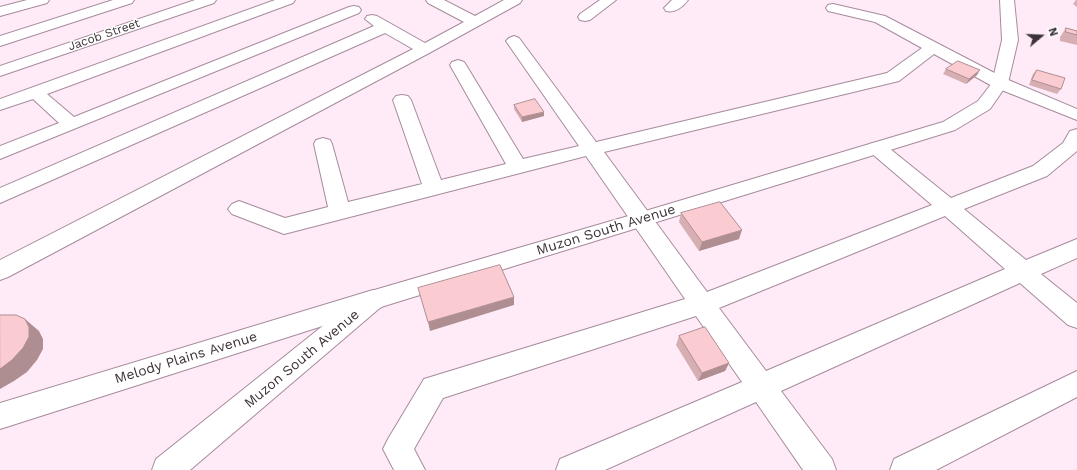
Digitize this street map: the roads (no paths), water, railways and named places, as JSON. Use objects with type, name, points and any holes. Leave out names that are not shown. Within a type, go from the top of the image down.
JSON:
[{"type":"street","points":[[0,12],[42,0]]},
{"type":"street","points":[[0,41],[126,0]]},
{"type":"street","name":"Jacob Street","points":[[0,71],[209,0]]},
{"type":"street","points":[[0,105],[288,0]]},
{"type":"street","points":[[338,0],[425,49]]},
{"type":"street","points":[[433,0],[473,21]]},
{"type":"street","points":[[0,271],[425,49],[473,21],[515,0]]},
{"type":"street","points":[[584,17],[608,0]]},
{"type":"street","name":"Muzon South Avenue","points":[[167,470],[373,300],[642,220],[949,126],[984,105],[1000,83],[1010,40],[1007,0]]},
{"type":"street","points":[[833,8],[880,19],[1000,83],[1077,115]]},
{"type":"street","points":[[0,153],[354,10]]},
{"type":"street","points":[[0,196],[385,27]]},
{"type":"street","points":[[514,41],[821,470]]},
{"type":"street","points":[[239,209],[284,226],[591,149],[893,77],[933,47]]},
{"type":"street","points":[[458,65],[518,168]]},
{"type":"street","points":[[34,92],[71,124]]},
{"type":"street","points":[[402,100],[434,188]]},
{"type":"street","points":[[410,470],[398,449],[434,388],[702,304],[1040,171],[1070,147],[1077,135]]},
{"type":"street","points":[[323,144],[340,212]]},
{"type":"street","points":[[877,148],[1077,318]]},
{"type":"street","points":[[571,470],[760,386],[1024,273],[1077,248]]},
{"type":"street","name":"Melody Plains Avenue","points":[[0,416],[373,300]]},
{"type":"street","points":[[905,470],[1077,384]]}]
